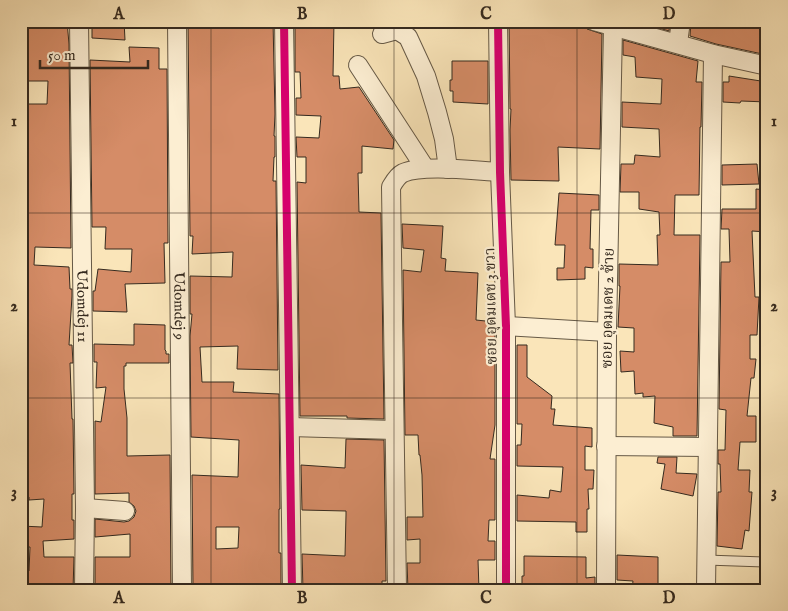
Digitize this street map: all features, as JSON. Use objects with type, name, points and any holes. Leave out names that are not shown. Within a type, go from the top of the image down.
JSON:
[{"type":"street","name":"Udomdej 11","points":[[79,21],[84,590]]},
{"type":"street","name":"Udomdej 9","points":[[177,21],[182,590]]},
{"type":"street","points":[[284,21],[292,590]]},
{"type":"street","name":"ซอย อุดมเดช 3 ขวา","points":[[498,21],[500,172],[506,326],[506,590]]},
{"type":"street","points":[[594,21],[714,54],[767,66]]},
{"type":"street","points":[[678,43],[681,21]]},
{"type":"street","name":"ซอย อุดมเดช 2 ซ้าย","points":[[606,590],[607,332],[613,27]]},
{"type":"street","points":[[382,34],[397,30],[408,37],[426,76],[437,112],[444,139],[448,170]]},
{"type":"street","points":[[706,590],[714,54]]},
{"type":"street","points":[[358,65],[425,168]]},
{"type":"street","points":[[397,590],[391,188],[398,177],[405,172],[425,168],[500,172]]},
{"type":"street","points":[[506,326],[607,332]]},
{"type":"street","points":[[290,427],[394,430]]},
{"type":"street","points":[[606,446],[707,447]]},
{"type":"street","points":[[84,508],[125,511]]},
{"type":"lane","points":[[706,560],[767,562]]},
{"type":"building","points":[[21,21],[67,21],[69,44],[71,248],[35,247],[34,265],[69,267],[70,289],[72,289],[69,345],[72,345],[73,363],[70,363],[73,419],[74,494],[72,494],[72,520],[74,520],[74,539],[43,541],[44,557],[74,557],[73,590],[21,590],[21,570],[29,571],[30,547],[21,547],[21,526],[42,527],[44,499],[29,500],[29,497],[21,497],[21,104],[47,104],[48,81],[21,81]]},
{"type":"building","points":[[108,21],[124,21],[125,40],[92,38],[92,27],[109,28]]},
{"type":"building","points":[[188,21],[273,21],[275,157],[273,181],[276,181],[278,370],[237,369],[238,346],[200,347],[202,382],[234,382],[233,392],[279,394],[279,553],[281,553],[281,590],[193,590],[192,475],[238,477],[239,440],[191,437],[190,336],[192,314],[190,314],[190,276],[232,277],[233,252],[192,254],[193,236],[190,236]],"holes":[[[216,527],[239,527],[238,548],[216,549]]]},
{"type":"building","points":[[295,21],[334,21],[333,76],[339,76],[340,89],[359,87],[394,140],[393,149],[362,146],[362,173],[358,173],[359,212],[381,213],[384,419],[347,418],[347,416],[300,416],[297,182],[306,183],[306,157],[297,157],[296,137],[319,138],[321,116],[296,115],[296,98],[301,98],[300,72],[295,72]]},
{"type":"building","points":[[509,21],[584,21],[587,29],[602,34],[600,149],[558,147],[559,181],[511,180]]},
{"type":"building","points":[[635,21],[670,21],[669,31]]},
{"type":"building","points":[[691,21],[767,21],[767,55],[716,44],[690,36]]},
{"type":"building","points":[[623,40],[698,61],[696,82],[702,82],[699,195],[675,195],[674,235],[700,235],[697,436],[673,436],[673,427],[654,423],[655,396],[643,397],[643,393],[635,394],[634,371],[621,372],[620,351],[634,352],[634,328],[618,327],[619,264],[658,265],[657,235],[660,235],[659,212],[639,209],[639,192],[620,192],[621,164],[634,164],[635,155],[660,157],[659,129],[622,127],[622,102],[661,104],[662,79],[636,77],[635,57],[623,55]]},
{"type":"building","points":[[129,47],[159,48],[159,69],[167,69],[168,243],[164,243],[165,283],[125,284],[127,312],[93,311],[93,291],[95,291],[98,269],[131,272],[132,249],[105,249],[106,227],[92,227],[90,60],[130,62]]},
{"type":"building","points":[[452,61],[488,61],[488,104],[453,102],[453,91],[450,91]]},
{"type":"building","points":[[729,76],[767,82],[767,102],[723,102],[723,82],[729,82]]},
{"type":"building","points":[[757,164],[759,184],[722,185],[722,165]]},
{"type":"building","points":[[756,189],[767,190],[767,232],[752,231],[755,297],[759,297],[757,335],[750,335],[750,359],[756,359],[754,378],[751,378],[747,416],[756,416],[756,442],[740,442],[738,470],[750,470],[749,492],[752,492],[749,531],[745,530],[742,549],[717,546],[718,492],[721,492],[718,450],[725,450],[726,410],[719,409],[721,262],[730,262],[729,229],[721,229],[722,209],[756,209]]},
{"type":"building","points":[[559,193],[599,195],[599,210],[591,210],[590,249],[593,249],[593,268],[585,267],[585,279],[557,280],[557,268],[564,268],[565,245],[555,245]]},
{"type":"building","points":[[402,224],[443,226],[441,258],[446,259],[445,271],[478,273],[476,320],[495,322],[495,425],[490,459],[495,459],[495,520],[489,520],[488,541],[495,541],[495,560],[478,560],[479,590],[408,590],[407,563],[420,563],[420,539],[407,540],[407,517],[423,517],[422,475],[418,435],[405,435],[403,270],[421,272],[424,250],[403,248]]},
{"type":"building","points":[[134,324],[165,325],[165,350],[166,354],[169,354],[169,363],[126,363],[126,366],[124,366],[124,389],[127,418],[127,456],[170,455],[171,590],[95,590],[95,557],[130,557],[130,534],[95,537],[95,519],[124,522],[134,517],[136,511],[129,502],[129,493],[95,494],[95,421],[101,422],[106,387],[96,388],[97,362],[94,362],[94,344],[134,345]]},
{"type":"building","points":[[517,345],[527,345],[527,377],[552,396],[551,409],[555,409],[553,425],[592,428],[592,447],[585,446],[585,470],[594,470],[593,489],[588,489],[587,532],[576,532],[576,522],[517,521],[517,495],[549,498],[550,490],[561,492],[563,467],[517,466],[517,445],[521,445],[522,424],[517,424]]},
{"type":"building","points":[[346,439],[384,440],[386,581],[382,581],[382,590],[303,590],[302,554],[345,556],[346,511],[302,510],[301,465],[345,468]]},
{"type":"building","points":[[658,457],[677,457],[676,473],[697,474],[693,496],[661,489],[665,464],[657,463]]},
{"type":"building","points":[[617,555],[658,557],[658,590],[632,590],[633,581],[617,580]]},
{"type":"building","points":[[524,556],[586,557],[586,578],[595,577],[595,590],[522,590]]},
{"type":"cycle path","points":[[284,21],[292,590]]},
{"type":"cycle path","points":[[498,21],[500,172],[506,326],[506,590]]}]
